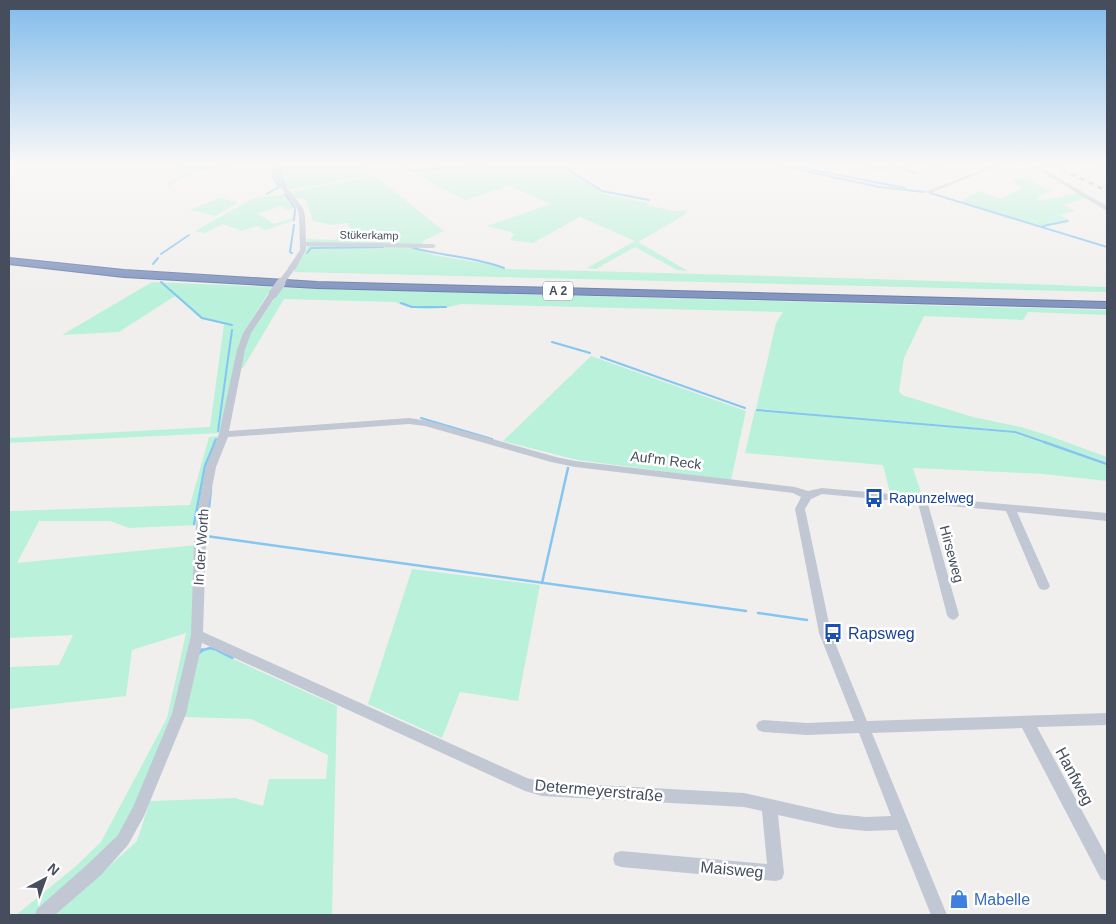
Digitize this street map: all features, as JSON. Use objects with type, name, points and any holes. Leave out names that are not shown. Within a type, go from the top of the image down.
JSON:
[{"type":"highway","name":"A 2","points":[[9,255],[119,267],[280,277],[1107,298]]},
{"type":"highway","name":"A 2","points":[[9,261],[132,274],[308,285],[1107,306]]},
{"type":"street","points":[[299,206],[304,244]]},
{"type":"street","name":"Stükerkamp","points":[[304,244],[433,246]]},
{"type":"street","name":"In der Worth","points":[[43,915],[95,869],[123,840],[139,811],[179,714],[196,635],[200,543],[204,504],[212,467],[224,434],[241,350],[247,333],[300,256],[304,244]]},
{"type":"street","name":"Auf'm Reck","points":[[224,434],[402,422],[426,423],[555,460],[795,490],[808,495],[822,491],[1107,517]]},
{"type":"street","points":[[808,495],[803,500],[800,509],[825,633],[939,915]]},
{"type":"street","name":"Hirseweg","points":[[922,500],[953,615]]},
{"type":"street","points":[[1010,508],[1044,586]]},
{"type":"street","name":"Determeyerstraße","points":[[196,635],[525,784],[542,789],[744,800],[837,821],[866,824],[902,823]]},
{"type":"street","points":[[763,726],[807,729],[1107,719]]},
{"type":"street","name":"Hanfweg","points":[[1026,721],[1107,873]]},
{"type":"street","name":"Maisweg","points":[[621,859],[776,873],[769,805]]},
{"type":"green space","points":[[199,206],[232,206],[216,216],[190,210]]},
{"type":"green space","points":[[239,206],[280,206],[258,214],[274,224],[294,218],[293,221],[265,230],[257,226],[242,231],[223,224],[205,233],[195,231]]},
{"type":"green space","points":[[280,206],[293,206],[294,208],[288,210]]},
{"type":"green space","points":[[308,206],[413,206],[444,231],[425,240],[416,249],[434,255],[498,266],[503,269],[1107,287],[1107,292],[294,272],[307,249],[307,239],[336,240],[338,234],[362,237],[360,229],[351,230],[348,223],[331,225],[313,221]]},
{"type":"green space","points":[[545,206],[652,206],[673,211],[688,210],[683,216],[638,242],[688,271],[677,270],[635,247],[596,269],[587,268],[635,241],[580,217],[533,243],[510,240],[514,235],[511,232],[487,226]]},
{"type":"green space","points":[[974,206],[1066,206],[1075,211],[1060,215],[1069,220],[1041,226]]},
{"type":"green space","points":[[152,282],[272,287],[243,333],[237,351],[222,433],[9,443],[9,438],[210,427],[224,324],[201,319],[175,296],[119,332],[62,335]]},
{"type":"green space","points":[[282,288],[1107,310],[1107,315],[1028,312],[1023,320],[924,316],[904,358],[899,391],[902,395],[973,417],[1021,427],[1047,435],[1107,457],[1107,462],[1014,431],[756,409],[776,323],[783,312],[461,304],[444,308],[419,309],[395,302],[284,299],[243,368],[240,368],[250,333]]},
{"type":"green space","points":[[591,356],[746,411],[731,480],[577,460],[503,441]]},
{"type":"green space","points":[[755,410],[1014,433],[1107,465],[1107,481],[1043,474],[913,468],[922,496],[890,493],[883,465],[745,453]]},
{"type":"green space","points":[[220,436],[199,525],[129,528],[110,521],[39,521],[17,563],[196,545],[192,631],[176,715],[121,838],[93,868],[37,915],[16,915],[75,867],[101,842],[167,718],[186,633],[132,650],[126,696],[9,709],[9,667],[59,665],[73,635],[9,638],[9,511],[190,505],[209,437]]},
{"type":"green space","points":[[412,569],[540,585],[518,701],[460,692],[442,738],[368,704]]},
{"type":"green space","points":[[206,648],[337,706],[332,915],[55,915],[137,841],[150,801],[235,798],[263,806],[269,779],[326,779],[328,755],[251,719],[184,717],[198,655]]},
{"type":"waterway","points":[[973,206],[1107,247]]},
{"type":"waterway","points":[[294,220],[295,210]]},
{"type":"waterway","points":[[1043,226],[1068,221]]},
{"type":"waterway","points":[[292,253],[290,252],[294,225]]},
{"type":"waterway","points":[[161,254],[189,235]]},
{"type":"waterway","points":[[307,253],[311,248],[383,247]]},
{"type":"waterway","points":[[413,248],[482,261],[504,268]]},
{"type":"waterway","points":[[153,264],[158,258]]},
{"type":"waterway","points":[[161,282],[202,318],[232,325]]},
{"type":"waterway","points":[[401,303],[412,307],[446,307]]},
{"type":"waterway","points":[[218,431],[232,330]]},
{"type":"waterway","points":[[552,342],[590,353]]},
{"type":"waterway","points":[[601,357],[745,408]]},
{"type":"waterway","points":[[757,410],[1015,432],[1047,443]]},
{"type":"waterway","points":[[421,418],[492,439]]},
{"type":"waterway","points":[[214,443],[216,439]]},
{"type":"waterway","points":[[194,524],[205,466],[215,442]]},
{"type":"waterway","points":[[1044,442],[1107,464]]},
{"type":"waterway","points":[[542,583],[568,468]]},
{"type":"waterway","points":[[211,489],[206,536],[542,583]]},
{"type":"waterway","points":[[542,583],[746,611]]},
{"type":"waterway","points":[[758,613],[807,620]]},
{"type":"waterway","points":[[201,651],[210,648],[219,650]]},
{"type":"waterway","points":[[219,650],[232,657]]},
{"type":"place","name":"Rapunzelweg","points":[[874,498]]},
{"type":"place","name":"Rapsweg","points":[[833,633]]},
{"type":"place","name":"Mabelle","points":[[959,899]]}]
